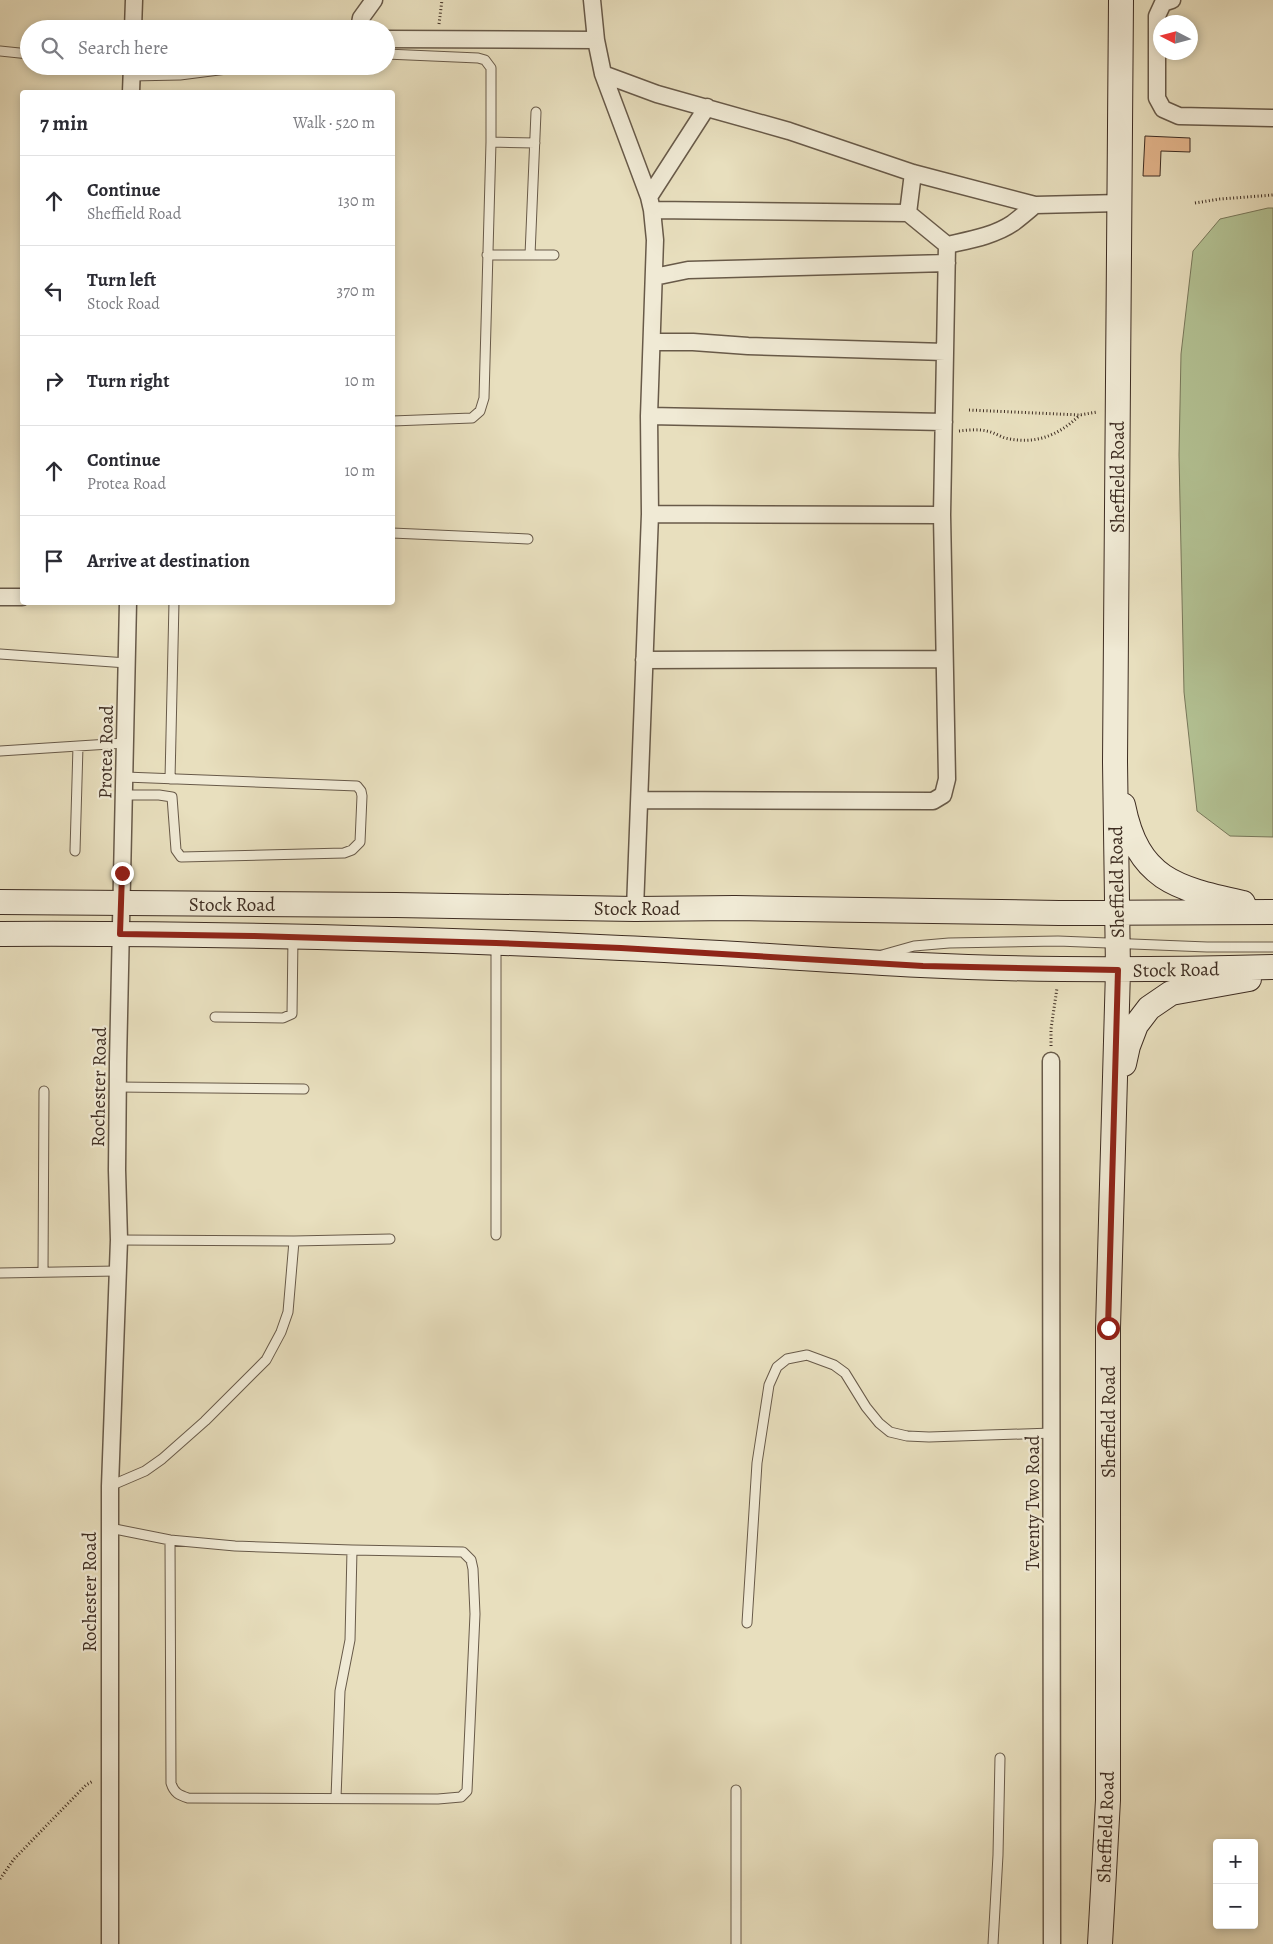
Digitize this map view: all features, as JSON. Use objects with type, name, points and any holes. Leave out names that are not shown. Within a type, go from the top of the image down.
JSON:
[{"type":"main road","name":"Sheffield Road","points":[[1100,1944],[1108,1800],[1108,1328],[1118,970],[1115,880],[1115,762],[1121,0]]},
{"type":"main road","points":[[1115,762],[1128,829],[1138,850],[1153,869],[1187,890],[1273,911]]},
{"type":"main road","name":"Stock Road","points":[[0,902],[635,909],[735,908],[1040,913],[1273,911]]},
{"type":"main road","name":"Stock Road","points":[[0,934],[293,937],[496,943],[621,948],[923,966],[1118,970],[1273,967]]},
{"type":"main road","points":[[1115,1116],[1128,1046],[1136,1025],[1149,1008],[1171,993],[1273,974]]},
{"type":"street","points":[[133,20],[134,0]]},
{"type":"street","points":[[361,20],[374,0]]},
{"type":"street","points":[[592,0],[596,40],[603,74],[650,204],[655,240],[649,416],[650,514],[635,909]]},
{"type":"street","points":[[1172,0],[1163,3],[1157,16],[1157,98],[1163,109],[1179,116],[1273,118]]},
{"type":"street","points":[[395,39],[596,40]]},
{"type":"street","points":[[603,74],[657,94],[789,131],[913,173],[1034,205],[1120,203]]},
{"type":"street","points":[[650,204],[707,107]]},
{"type":"street","points":[[908,213],[913,173]]},
{"type":"street","points":[[650,204],[908,213],[947,244],[978,238],[997,231],[1012,224],[1034,205]]},
{"type":"street","points":[[640,800],[933,801],[939,799],[942,795],[947,779],[942,515],[947,244]]},
{"type":"street","points":[[654,276],[688,270],[947,263]]},
{"type":"street","points":[[652,342],[945,352]]},
{"type":"street","points":[[649,416],[944,426]]},
{"type":"street","points":[[650,514],[942,515]]},
{"type":"street","points":[[0,597],[20,597]]},
{"type":"street","name":"Protea Road","points":[[120,934],[128,605]]},
{"type":"street","points":[[644,660],[944,659]]},
{"type":"street","name":"Rochester Road","points":[[110,1944],[110,1486],[119,1240],[117,1170],[120,934]]},
{"type":"street","name":"Twenty Two Road","points":[[1051,1062],[1052,1944]]},
{"type":"lane","points":[[0,51],[20,53]]},
{"type":"lane","points":[[395,54],[478,58],[485,60],[491,68],[491,142],[484,398],[480,411],[472,418],[395,421]]},
{"type":"lane","points":[[131,78],[180,75]]},
{"type":"lane","points":[[530,256],[536,112]]},
{"type":"lane","points":[[491,142],[534,143]]},
{"type":"lane","points":[[487,255],[554,256]]},
{"type":"lane","points":[[395,533],[528,539]]},
{"type":"lane","points":[[170,779],[174,605]]},
{"type":"lane","points":[[0,654],[127,662]]},
{"type":"lane","points":[[0,751],[125,743]]},
{"type":"lane","points":[[75,851],[78,746]]},
{"type":"lane","points":[[124,796],[159,795],[172,798],[176,850],[181,857],[344,853],[352,850],[360,842],[362,796],[357,786],[125,777]]},
{"type":"lane","points":[[215,1017],[283,1018],[292,1014],[293,937]]},
{"type":"lane","points":[[864,962],[914,946],[933,944],[1058,941],[1273,947]]},
{"type":"lane","points":[[496,943],[496,1235]]},
{"type":"lane","points":[[118,1087],[304,1089]]},
{"type":"lane","points":[[43,1272],[44,1090]]},
{"type":"lane","points":[[119,1240],[294,1241],[390,1239]]},
{"type":"lane","points":[[110,1486],[145,1471],[162,1458],[205,1421],[266,1360],[281,1332],[288,1312],[294,1241]]},
{"type":"lane","points":[[0,1273],[117,1271]]},
{"type":"lane","points":[[747,1623],[759,1453],[769,1385],[777,1366],[787,1359],[808,1355],[834,1365],[845,1373],[866,1407],[879,1423],[890,1432],[907,1436],[929,1437],[1052,1434]]},
{"type":"lane","points":[[110,1528],[170,1540],[235,1546],[463,1552],[471,1560],[474,1569],[475,1614],[468,1791],[462,1797],[453,1798],[188,1798],[179,1795],[173,1790],[171,1783],[170,1540]]},
{"type":"lane","points":[[336,1798],[340,1691],[350,1640],[352,1550]]},
{"type":"lane","points":[[993,1944],[998,1855],[1000,1758]]},
{"type":"lane","points":[[736,1790],[736,1944]]},
{"type":"path","points":[[436,40],[441,18],[442,0]]},
{"type":"path","points":[[1195,203],[1220,198],[1273,195]]},
{"type":"path","points":[[969,410],[1080,415],[1100,411]]},
{"type":"path","points":[[944,426],[987,431],[1005,438],[1043,439],[1070,425],[1080,415]]},
{"type":"path","points":[[1051,1062],[1051,1029],[1058,983]]},
{"type":"path","points":[[0,1879],[14,1859],[86,1785],[109,1773]]},
{"type":"green space","points":[[1273,208],[1273,837],[1230,836],[1197,811],[1184,692],[1179,455],[1181,354],[1193,251],[1220,219]]},
{"type":"building","points":[[1145,136],[1190,138],[1190,152],[1161,151],[1160,176],[1143,176]]},
{"type":"route","points":[[122,873],[120,934],[496,943],[621,948],[923,966],[1118,970],[1108,1328]]}]
